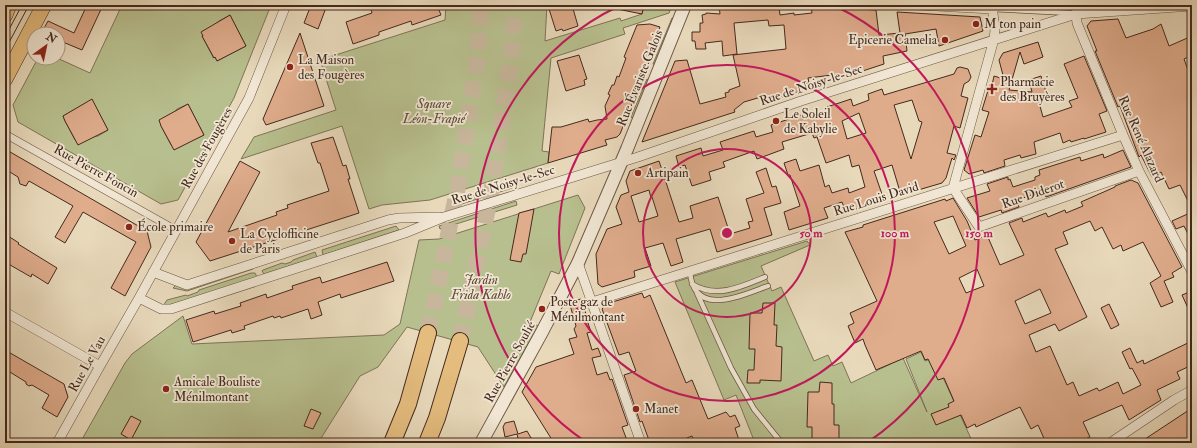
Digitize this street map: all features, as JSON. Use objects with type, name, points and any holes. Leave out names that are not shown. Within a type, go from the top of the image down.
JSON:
[{"type":"highway","points":[[392,443],[408,404],[428,333]]},
{"type":"highway","points":[[427,443],[437,418],[460,342]]},
{"type":"main road","points":[[5,15],[9,5]]},
{"type":"main road","points":[[5,79],[44,5]]},
{"type":"street","name":"Rue des Fougères","points":[[139,298],[249,98],[286,5]]},
{"type":"street","name":"Rue Évariste Galois","points":[[621,162],[685,5]]},
{"type":"street","points":[[917,5],[992,7],[995,30],[994,39],[953,188]]},
{"type":"street","name":"Rue de Noisy-le-Sec","points":[[139,298],[161,309],[171,309],[405,233],[444,217],[621,162],[994,39],[1077,9],[1192,6]]},
{"type":"street","name":"Rue René Alazard","points":[[1077,9],[1078,23],[1123,135],[1139,171],[1192,272]]},
{"type":"street","name":"Rue Pierre Foncin","points":[[5,134],[176,230]]},
{"type":"street","name":"Rue Louis David","points":[[592,302],[690,275],[953,188],[1123,135]]},
{"type":"street","name":"Rue Pierre Soulié","points":[[482,443],[578,263],[621,162]]},
{"type":"street","name":"Rue Diderot","points":[[953,188],[979,227],[1139,171]]},
{"type":"street","name":"Rue de Noisy-le-Sec","points":[[153,272],[187,285],[388,220],[399,218],[444,217]]},
{"type":"street","points":[[578,263],[641,443]]},
{"type":"street","name":"Rue Le Vau","points":[[57,443],[139,298]]},
{"type":"street","points":[[5,312],[100,366]]},
{"type":"street","points":[[1110,443],[1174,400],[1192,390]]},
{"type":"lane","points":[[992,7],[1077,9]]},
{"type":"lane","points":[[690,275],[692,284],[731,368],[754,409],[780,440]]},
{"type":"lane","points":[[692,284],[700,288],[716,292],[737,288],[765,277]]},
{"type":"lane","points":[[697,293],[709,300],[715,301],[741,295],[768,286]]},
{"type":"green space","points":[[122,5],[271,5],[234,98],[178,200],[161,204],[18,122],[13,105],[34,66],[66,66],[66,62],[90,73]],"holes":[[[230,15],[246,46],[217,61],[215,57],[213,58],[202,36],[219,21]],[[92,100],[108,130],[98,136],[75,140],[63,116]],[[188,104],[204,135],[193,140],[171,145],[161,126],[177,109]]]},
{"type":"green space","name":"Square Léon-Frapié","points":[[446,5],[547,5],[545,41],[620,18],[621,21],[642,14],[644,5],[672,5],[669,13],[623,28],[625,34],[551,58],[542,151],[549,152],[548,163],[430,200],[382,205],[369,209],[342,126],[241,159],[254,137],[336,110],[320,60],[445,20]]},
{"type":"green space","points":[[672,18],[675,19],[655,65],[653,64]]},
{"type":"green space","points":[[647,79],[650,81],[634,119],[631,117]]},
{"type":"green space","points":[[510,184],[512,188],[449,208],[447,204]]},
{"type":"green space","name":"Jardin Frida Kahlo","points":[[578,195],[585,208],[559,274],[551,271],[530,322],[538,326],[504,387],[478,347],[407,327],[378,367],[360,376],[318,443],[80,443],[125,363],[132,354],[183,316],[192,344],[384,335],[400,324],[419,240],[439,239]]},
{"type":"green space","points":[[516,201],[517,205],[440,229],[439,226]]},
{"type":"green space","points":[[396,226],[399,230],[323,255],[322,250]]},
{"type":"green space","points":[[807,241],[810,245],[761,266],[772,291],[781,287],[814,361],[828,355],[833,366],[842,362],[851,383],[903,358],[927,412],[906,359],[921,352],[925,361],[934,358],[973,443],[755,443],[736,395],[724,400],[675,282]]},
{"type":"green space","points":[[315,252],[317,257],[264,274],[262,271],[282,263],[285,264],[291,262]]},
{"type":"green space","points":[[253,269],[187,291],[173,288],[176,285]]},
{"type":"green space","points":[[255,273],[257,277],[179,303],[163,306],[167,300],[187,296],[198,292],[199,290]]},
{"type":"building","points":[[87,5],[103,5],[82,50],[66,43],[66,29],[74,33]]},
{"type":"building","points":[[311,5],[327,5],[318,29],[304,23]]},
{"type":"building","points":[[383,5],[437,5],[441,15],[412,25],[411,21],[379,32],[379,35],[353,44],[346,22],[372,13],[371,9]]},
{"type":"building","points":[[557,5],[572,5],[578,26],[563,31],[562,29],[556,31],[549,9],[557,7]]},
{"type":"building","points":[[617,5],[644,5],[642,14],[617,9]]},
{"type":"building","points":[[719,5],[753,5],[754,9],[779,8],[780,15],[812,13],[811,6],[876,10],[879,35],[900,33],[897,12],[980,17],[983,31],[939,46],[936,29],[905,34],[907,51],[883,56],[884,64],[832,81],[832,75],[808,78],[809,83],[800,85],[801,91],[763,103],[761,97],[744,102],[734,110],[735,112],[642,142],[675,61],[687,60],[700,104],[726,97],[725,93],[740,86],[733,55],[786,49],[784,25],[769,26],[768,20],[734,23],[737,54],[723,56],[722,41],[705,43],[706,49],[696,49],[695,41],[692,41],[692,32],[700,32],[700,23],[703,23],[702,15],[706,13],[720,14]]},
{"type":"building","points":[[230,15],[246,46],[217,61],[201,32]]},
{"type":"building","points":[[1118,19],[1126,38],[1153,29],[1161,24],[1169,46],[1192,36],[1192,55],[1184,59],[1192,81],[1192,209],[1180,185],[1169,189],[1161,172],[1152,177],[1141,155],[1139,157],[1120,106],[1118,107],[1095,51],[1097,51],[1087,26],[1091,21]]},
{"type":"building","points":[[48,21],[59,26],[45,26]]},
{"type":"building","points":[[650,24],[660,27],[650,51],[653,52],[620,134],[617,137],[605,140],[607,145],[548,163],[552,127],[561,127],[588,119],[589,122],[607,119],[605,106],[610,95],[608,94],[612,85],[614,85],[617,76],[619,77],[626,58],[624,57],[637,25]]},
{"type":"building","points":[[300,33],[324,106],[266,125],[263,119]]},
{"type":"building","points":[[1038,42],[1043,57],[1024,64],[1020,52],[1009,90],[1032,92],[1029,80],[1041,76],[1047,95],[1038,99],[1043,117],[1072,107],[1069,101],[1078,98],[1064,64],[1084,56],[1107,111],[1099,114],[1106,132],[1084,139],[1071,142],[1070,140],[1063,143],[1060,133],[1034,142],[1036,154],[1021,158],[1020,155],[1004,160],[1005,166],[984,173],[983,170],[969,174],[964,170],[975,135],[981,137],[989,112],[982,110],[990,84],[992,85],[994,76],[1004,79],[999,60],[1003,53]]},
{"type":"building","points":[[579,55],[587,79],[584,80],[585,85],[566,91],[557,61]]},
{"type":"building","points":[[960,67],[968,69],[971,77],[969,81],[964,84],[961,96],[968,98],[960,128],[954,126],[947,153],[956,155],[954,160],[952,158],[946,178],[942,183],[901,195],[892,165],[874,171],[884,200],[846,212],[842,202],[824,208],[828,218],[789,230],[784,212],[800,206],[790,175],[788,175],[784,163],[796,159],[800,171],[819,165],[825,187],[829,185],[832,193],[848,188],[849,193],[865,187],[859,165],[852,167],[849,155],[826,163],[817,137],[814,138],[812,133],[782,142],[784,149],[757,159],[754,151],[723,162],[725,167],[709,172],[711,180],[692,186],[685,165],[679,167],[676,156],[701,148],[703,156],[723,150],[720,142],[754,131],[756,137],[773,132],[771,125],[801,115],[802,119],[815,115],[828,110],[827,107],[851,99],[853,106],[869,100],[868,94],[882,89],[884,95],[954,74],[957,68]],"holes":[[[912,100],[919,121],[922,122],[911,159],[894,105]],[[859,113],[866,133],[847,139],[842,121]]]},
{"type":"building","points":[[92,99],[108,130],[78,145],[63,116]]},
{"type":"building","points":[[188,104],[204,135],[174,150],[159,120]]},
{"type":"building","points":[[333,137],[343,166],[346,165],[350,179],[348,179],[359,213],[210,261],[196,242],[240,161],[260,172],[228,232],[277,215],[276,212],[288,208],[287,205],[329,191],[320,163],[318,163],[311,143]]},
{"type":"building","points":[[5,149],[147,231],[151,247],[125,296],[111,288],[136,242],[83,212],[65,243],[55,237],[73,206],[29,181],[26,186],[20,184],[18,177],[5,169]]},
{"type":"building","points":[[1123,150],[1131,167],[1046,197],[1044,191],[1017,200],[1019,207],[1002,213],[1001,210],[979,217],[967,198],[990,191],[987,184],[1008,177],[1008,180],[1010,179],[1013,187],[1035,180],[1035,177],[1040,175],[1039,170],[1080,157],[1081,161],[1103,154],[1104,158]]},
{"type":"building","points":[[659,161],[679,222],[693,218],[690,206],[718,197],[730,234],[750,228],[748,222],[753,221],[746,199],[764,193],[756,172],[766,168],[772,187],[776,186],[781,203],[764,208],[772,235],[717,252],[710,229],[676,239],[683,262],[671,266],[663,243],[645,248],[651,266],[634,271],[635,277],[602,287],[598,284],[596,254],[607,229],[622,224],[616,207],[621,195],[629,192],[626,181],[630,171]],"holes":[[[649,190],[651,198],[652,197],[658,216],[639,222],[631,196]]]},
{"type":"building","points":[[1131,180],[1138,183],[1182,267],[1172,273],[1174,277],[1164,281],[1173,302],[1161,307],[1150,283],[1161,276],[1143,242],[1123,251],[1121,245],[1113,249],[1102,227],[1095,231],[1090,221],[1063,232],[1068,244],[1055,249],[1087,317],[1059,331],[1055,324],[1029,335],[1036,352],[1050,346],[1067,385],[1073,382],[1079,396],[1097,388],[1099,391],[1118,382],[1123,394],[1141,385],[1132,368],[1130,369],[1122,352],[1130,348],[1137,363],[1143,360],[1144,364],[1192,341],[1192,365],[1177,372],[1180,379],[1157,390],[1161,400],[1129,420],[1122,405],[1083,422],[1090,437],[1076,443],[1076,441],[1070,443],[1046,443],[1038,425],[1031,429],[1020,407],[976,427],[975,424],[967,428],[961,415],[936,425],[931,414],[949,407],[948,404],[954,401],[944,378],[938,380],[928,359],[925,360],[921,351],[876,370],[863,339],[855,343],[848,326],[854,323],[850,313],[877,301],[845,232],[945,199],[946,201],[953,198],[967,221],[975,240],[987,235],[1000,265],[1024,255],[1009,223],[1022,218],[1023,222],[1046,213],[1048,217],[1065,210],[1066,213],[1083,206],[1081,202]],"holes":[[[953,216],[966,246],[949,254],[934,222]],[[977,269],[984,286],[966,293],[959,278]],[[1040,289],[1051,313],[1025,324],[1015,301]]]},
{"type":"building","points":[[534,209],[526,254],[523,254],[521,262],[510,260],[519,213]]},
{"type":"building","points":[[1192,212],[1192,242],[1184,226],[1176,229],[1172,221]]},
{"type":"building","points":[[5,234],[19,243],[18,244],[57,268],[48,284],[32,274],[31,277],[5,262]]},
{"type":"building","points":[[387,262],[394,281],[341,298],[340,294],[318,302],[322,315],[311,319],[308,309],[281,318],[280,316],[274,318],[273,316],[244,326],[245,329],[232,333],[231,330],[193,342],[186,320],[214,311],[215,314],[241,306],[240,303],[266,294],[267,298],[293,289],[292,286],[320,277],[322,283]]},
{"type":"building","points":[[1192,291],[1192,317],[1182,295]]},
{"type":"building","points":[[642,293],[644,298],[650,295],[686,383],[692,380],[708,419],[726,412],[730,417],[735,415],[740,426],[735,428],[740,443],[695,443],[692,436],[674,443],[650,443],[642,421],[640,422],[624,375],[636,371],[629,352],[619,355],[602,309],[606,304]]},
{"type":"building","points":[[581,299],[591,332],[587,333],[592,350],[598,348],[601,356],[592,358],[597,375],[607,372],[610,380],[612,379],[628,425],[622,427],[628,443],[575,443],[573,438],[566,443],[554,443],[522,392],[536,367],[574,354],[569,339],[577,337],[574,329],[576,326],[570,305],[573,301]]},
{"type":"building","points":[[763,303],[775,303],[774,325],[777,325],[776,346],[782,347],[781,381],[760,380],[760,383],[747,383],[748,370],[754,370],[755,349],[749,349],[750,313],[762,313]]},
{"type":"building","points":[[1109,304],[1119,325],[1111,329],[1101,308]]},
{"type":"building","points":[[5,350],[64,384],[68,397],[57,417],[42,408],[49,395],[32,385],[29,386],[26,382],[5,369]]},
{"type":"building","points":[[820,382],[832,383],[834,425],[839,425],[839,443],[812,443],[812,427],[807,427],[808,392],[819,392]]},
{"type":"building","points":[[1192,408],[1192,443],[1139,443]]},
{"type":"building","points":[[311,409],[321,413],[313,429],[304,426]]},
{"type":"building","points":[[131,416],[141,421],[131,440],[121,434]]},
{"type":"building","points":[[514,421],[518,434],[527,431],[534,443],[519,443],[517,434],[505,437],[503,427],[505,423]]},
{"type":"tunnel","points":[[428,333],[458,186],[478,55],[481,5]]},
{"type":"tunnel","points":[[460,341],[491,194],[511,59],[514,5]]},
{"type":"tram line","points":[[5,37],[22,5]]},
{"type":"tram line","points":[[5,50],[29,5]]},
{"type":"place","name":"M ton pain","points":[[976,24]]},
{"type":"place","name":"Epicerie Camelia","points":[[945,40]]},
{"type":"place","name":"La Maison des Fougères","points":[[290,67]]},
{"type":"place","name":"Pharmacie des Bruyères","points":[[992,89]]},
{"type":"place","name":"Le Soleil de Kabylie","points":[[776,121]]},
{"type":"place","name":"Artipain","points":[[638,173]]},
{"type":"place","name":"École primaire","points":[[129,227]]},
{"type":"place","name":"La Cyclofficine de Paris","points":[[232,241]]},
{"type":"place","name":"Poste gaz de Ménilmontant","points":[[542,309]]},
{"type":"place","name":"Amicale Bouliste Ménilmontant","points":[[166,389]]},
{"type":"place","name":"Manet","points":[[636,409]]}]
